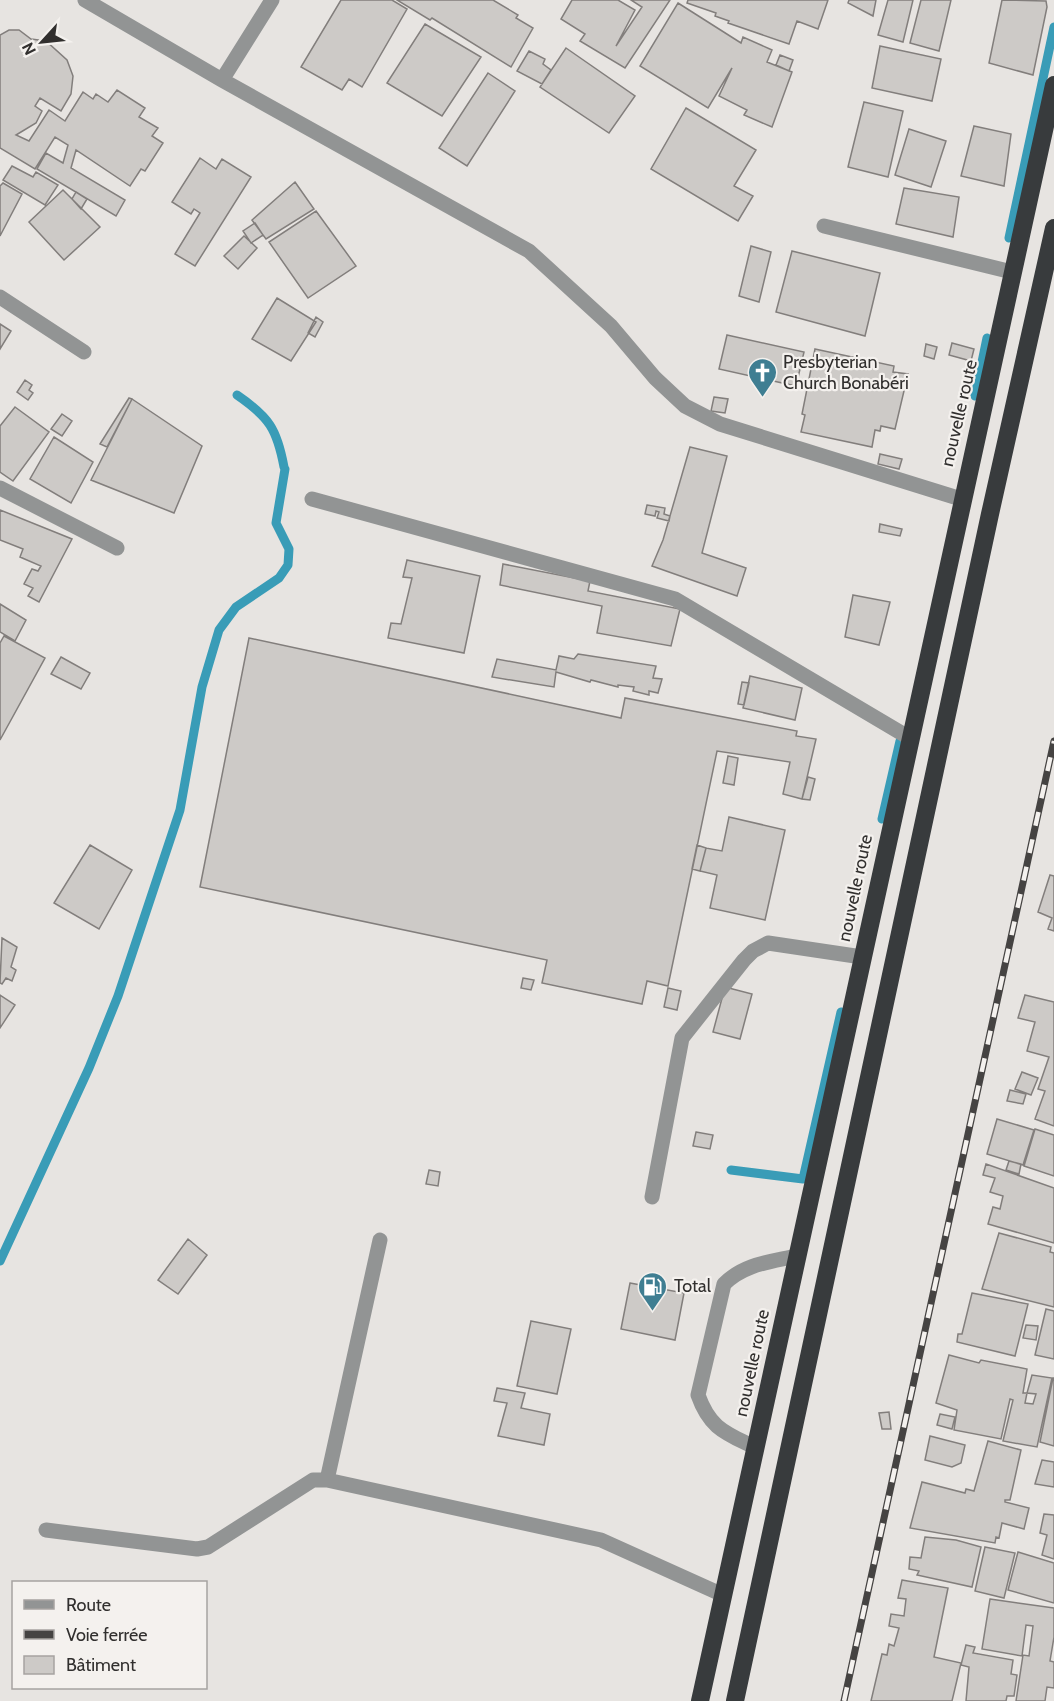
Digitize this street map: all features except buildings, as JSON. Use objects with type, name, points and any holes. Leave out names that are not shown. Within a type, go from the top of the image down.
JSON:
[{"type":"highway","name":"nouvelle route","points":[[700,1701],[908,737],[1054,85]]},
{"type":"highway","points":[[735,1701],[990,514],[1054,228]]},
{"type":"street","points":[[85,0],[222,80],[529,251],[611,326],[655,378],[685,406],[720,424],[961,499]]},
{"type":"street","points":[[222,80],[272,0]]},
{"type":"street","points":[[824,226],[1012,272]]},
{"type":"street","points":[[0,297],[84,352]]},
{"type":"street","points":[[0,488],[117,548]]},
{"type":"street","points":[[312,499],[675,599],[908,737]]},
{"type":"street","points":[[652,1197],[682,1038],[744,960],[753,951],[768,943],[862,957]]},
{"type":"street","points":[[327,1480],[380,1239]]},
{"type":"street","points":[[756,1448],[717,1429],[703,1411],[698,1395],[724,1284],[735,1273],[754,1265],[796,1256]]},
{"type":"street","points":[[46,1530],[197,1549],[208,1547],[313,1480],[327,1480],[601,1540],[723,1595]]},
{"type":"waterway","points":[[1009,238],[1054,27]]},
{"type":"waterway","points":[[975,396],[987,338]]},
{"type":"waterway","points":[[237,395],[257,410],[270,425],[278,443],[284,467]]},
{"type":"waterway","points":[[0,1261],[89,1068],[118,996],[180,810],[202,687],[219,630],[236,607],[279,578],[288,565],[289,549],[276,523],[285,469]]},
{"type":"waterway","points":[[882,819],[900,741]]},
{"type":"waterway","points":[[731,1170],[803,1179],[841,1012]]},
{"type":"railway","points":[[844,1701],[1054,741]]},
{"type":"place","name":"Presbyterian Church Bonabéri","points":[[762,398]]},
{"type":"place","name":"Total","points":[[653,1312]]}]
